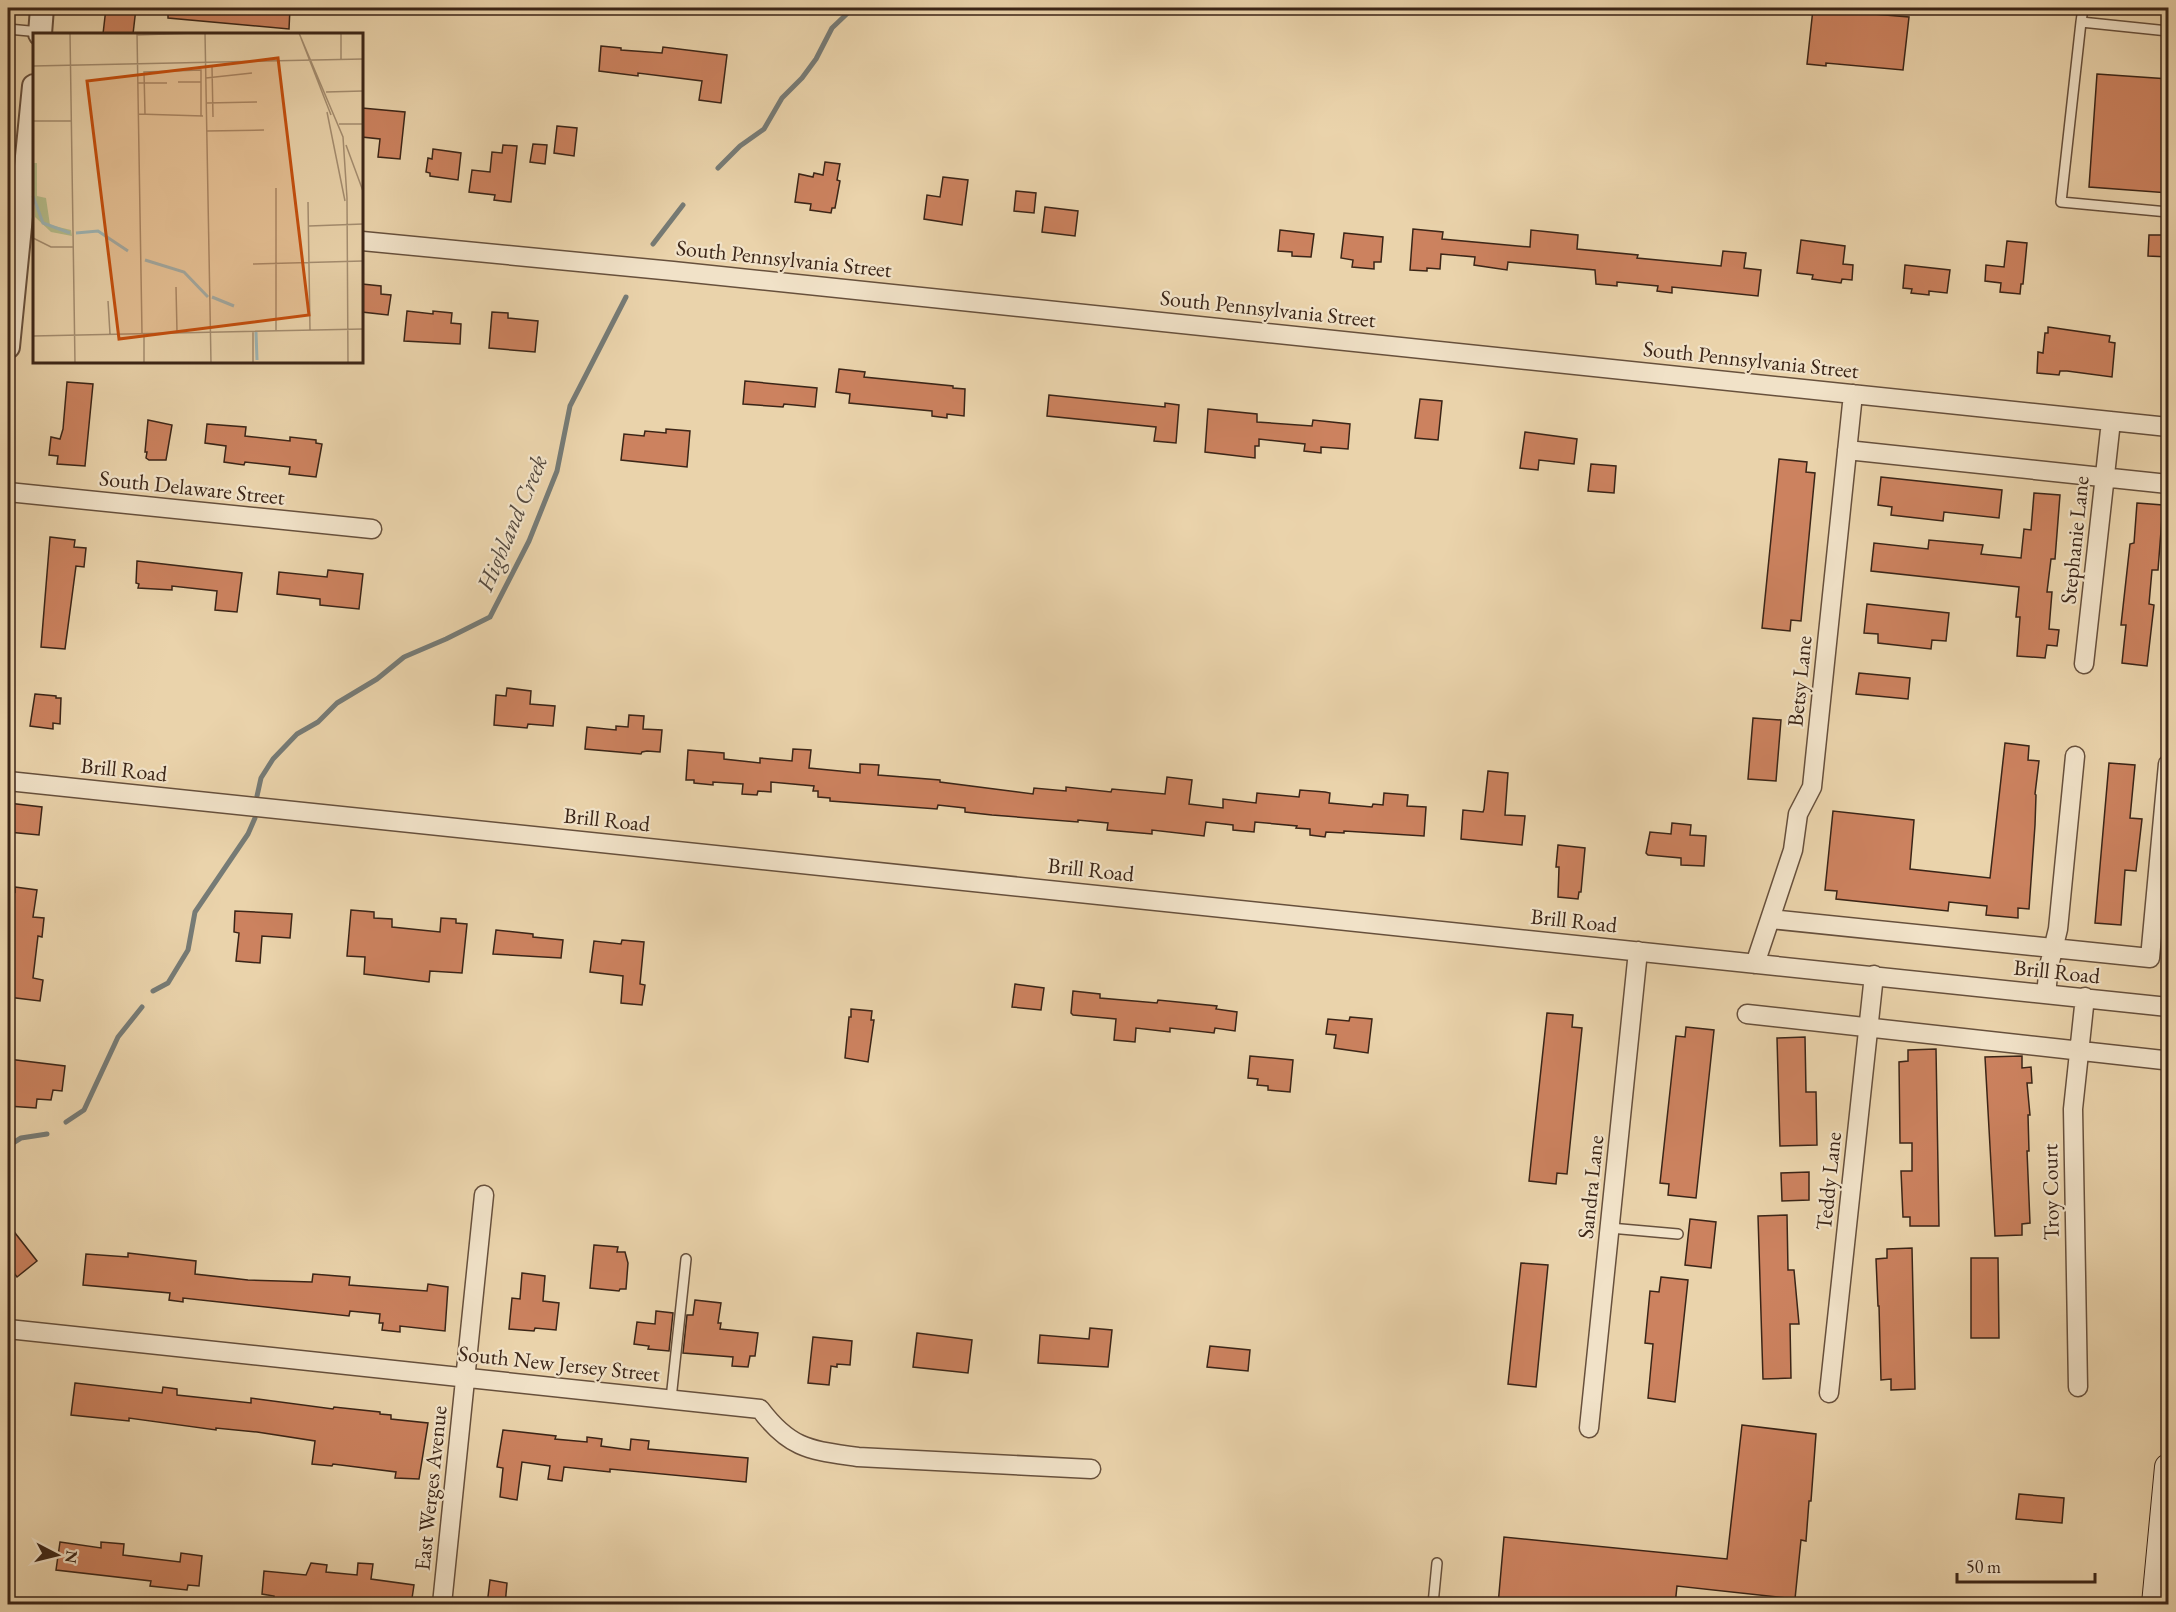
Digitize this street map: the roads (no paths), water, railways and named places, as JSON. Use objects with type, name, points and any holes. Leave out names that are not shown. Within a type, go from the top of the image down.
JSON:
[{"type":"main road","points":[[2155,1605],[2169,1467]]},
{"type":"street","points":[[40,33],[42,8]]},
{"type":"street","points":[[8,347],[33,96]]},
{"type":"street","name":"South Pennsylvania Street","points":[[363,242],[639,267],[2169,427]]},
{"type":"street","name":"Betsy Lane","points":[[1755,963],[1793,850],[1798,814],[1812,787],[1853,394]]},
{"type":"street","name":"Stephanie Lane","points":[[2084,664],[2111,421]]},
{"type":"street","points":[[1847,450],[2169,484]]},
{"type":"street","name":"South Delaware Street","points":[[8,492],[372,530]]},
{"type":"street","points":[[2046,994],[2049,966],[2058,929],[2075,756]]},
{"type":"street","points":[[1770,919],[2150,958],[2169,764]]},
{"type":"street","name":"Brill Road","points":[[8,781],[2169,1007]]},
{"type":"street","name":"Sandra Lane","points":[[1589,1428],[1638,951]]},
{"type":"street","name":"Teddy Lane","points":[[1828,1393],[1874,975]]},
{"type":"street","name":"Troy Court","points":[[2078,1387],[2073,1109],[2085,997]]},
{"type":"street","points":[[1747,1014],[2163,1059]]},
{"type":"street","name":"East Werges Avenue","points":[[442,1605],[484,1196]]},
{"type":"street","name":"South New Jersey Street","points":[[8,1329],[760,1409],[773,1426],[798,1445],[858,1457],[1091,1469]]},
{"type":"lane","points":[[2083,8],[2061,202],[2169,212]]},
{"type":"lane","points":[[2081,22],[2169,31]]},
{"type":"lane","points":[[8,29],[40,33]]},
{"type":"lane","points":[[1610,1228],[1678,1234]]},
{"type":"lane","points":[[671,1399],[687,1259]]},
{"type":"lane","points":[[1433,1605],[1437,1563]]},
{"type":"waterway","name":"Highland Creek","points":[[718,168],[740,146],[764,129],[782,98],[802,78],[816,59],[832,28],[853,8]]},
{"type":"waterway","name":"Highland Creek","points":[[653,244],[683,205]]},
{"type":"waterway","name":"Highland Creek","points":[[257,796],[261,778],[273,759],[297,734],[318,722],[337,703],[377,679],[404,657],[490,617],[529,541],[557,471],[570,406],[626,297]]},
{"type":"waterway","name":"Highland Creek","points":[[153,991],[168,983],[188,950],[195,912],[248,834],[255,818]]},
{"type":"waterway","name":"Highland Creek","points":[[66,1122],[84,1110],[118,1037],[142,1007]]},
{"type":"waterway","name":"Highland Creek","points":[[8,1146],[21,1138],[47,1134]]}]
